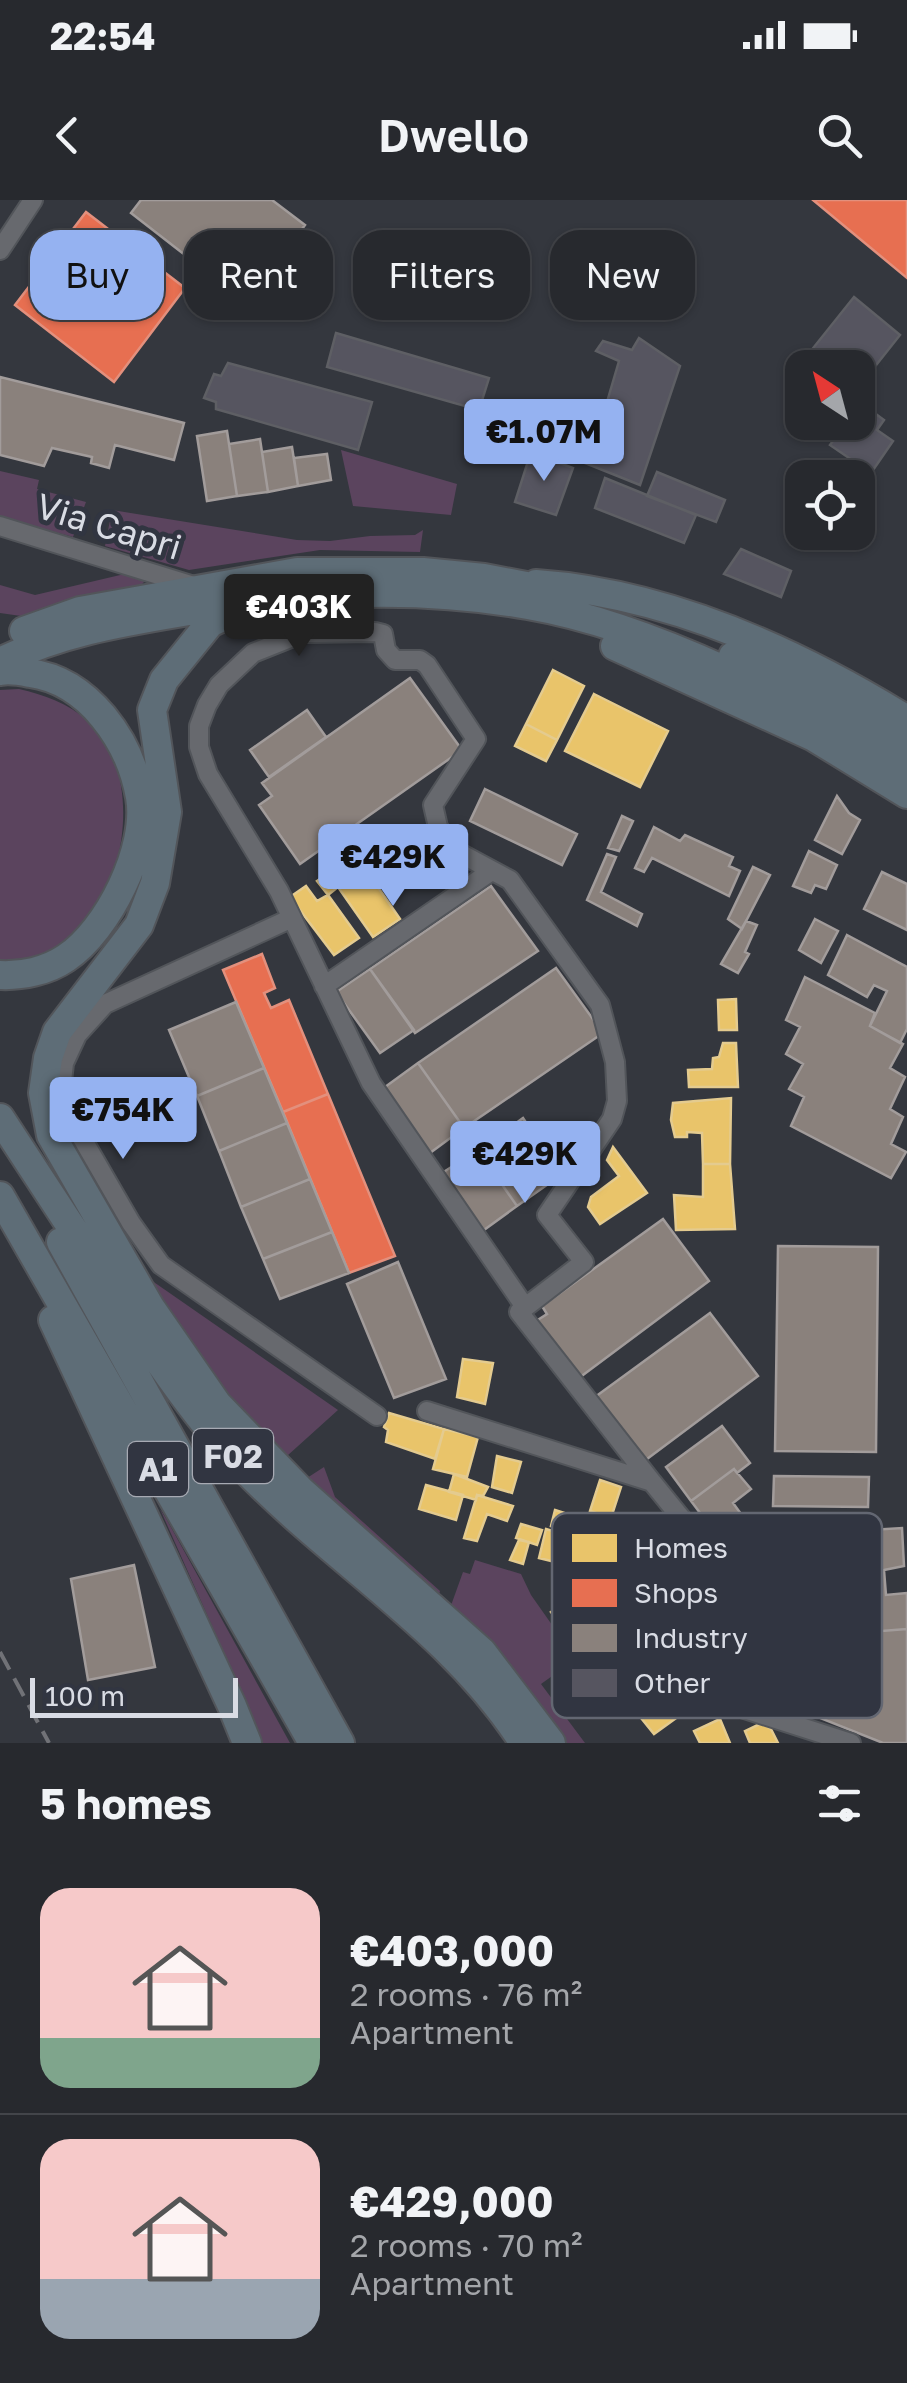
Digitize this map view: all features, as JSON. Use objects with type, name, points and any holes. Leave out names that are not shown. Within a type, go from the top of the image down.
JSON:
[{"type":"highway","points":[[0,642],[13,627],[199,588],[329,570],[423,572],[586,590],[658,607],[802,662],[907,720]]},
{"type":"highway","points":[[504,581],[587,600],[670,628],[804,690],[907,748]]},
{"type":"highway","points":[[416,594],[556,628],[618,648],[814,737],[907,794]]},
{"type":"highway","points":[[0,662],[87,629],[262,598],[416,594],[527,604],[646,639],[796,706],[907,772]]},
{"type":"highway","points":[[262,598],[210,622],[164,680],[152,710],[167,812],[156,883],[139,925],[57,1032],[48,1058],[44,1093],[51,1135],[150,1307],[218,1404],[301,1491],[482,1652],[552,1743]]},
{"type":"highway","points":[[0,671],[48,675],[84,695],[116,733],[140,799],[136,852],[107,917],[65,959],[22,976],[0,975]]},
{"type":"highway","name":"F02","points":[[0,1118],[148,1346],[200,1418],[266,1489],[466,1666],[524,1743]]},
{"type":"highway","name":"A1","points":[[0,1134],[340,1743]]},
{"type":"highway","name":"A1","points":[[0,1196],[313,1743]]},
{"type":"highway","points":[[0,1206],[247,1743]]},
{"type":"street","points":[[0,250],[33,200]]},
{"type":"street","name":"Via Capri","points":[[0,526],[199,588]]},
{"type":"street","points":[[525,1307],[371,1083],[279,890],[208,774],[199,747],[199,726],[220,685],[253,652],[277,641],[304,633],[375,632],[383,634],[386,650],[395,660],[420,660],[427,665],[476,739],[434,805],[434,815],[454,850],[510,880],[600,1004],[616,1062],[617,1102],[612,1120],[548,1215],[584,1262],[519,1312],[677,1513]]},
{"type":"street","points":[[324,986],[490,872]]},
{"type":"street","points":[[292,918],[104,1004],[77,1035],[64,1063],[60,1100],[131,1223],[161,1265],[377,1416]]},
{"type":"street","points":[[427,1411],[652,1482]]},
{"type":"street","points":[[773,1718],[851,1743]]},
{"type":"shaded area","points":[[341,450],[457,484],[451,515],[353,506]]},
{"type":"shaded area","points":[[0,471],[39,480],[37,489],[86,502],[73,537],[0,517]]},
{"type":"shaded area","points":[[112,510],[297,540],[415,535],[423,530],[420,552],[320,550],[189,570],[105,546]]},
{"type":"shaded area","points":[[133,572],[143,577],[144,582],[137,590],[93,596],[21,616],[0,613],[0,585],[35,595]]},
{"type":"shaded area","points":[[19,689],[72,709],[88,721],[110,751],[122,789],[122,831],[114,872],[96,910],[71,940],[39,958],[0,960],[0,690]]},
{"type":"shaded area","points":[[113,1227],[148,1278],[338,1410],[287,1456],[307,1478],[324,1467],[335,1497],[440,1591],[437,1601],[226,1402]]},
{"type":"shaded area","points":[[160,1509],[290,1743],[260,1743],[249,1709]]},
{"type":"shaded area","points":[[475,1560],[521,1574],[552,1625],[552,1676],[541,1684],[552,1699],[552,1718],[566,1718],[585,1743],[561,1743],[449,1611],[463,1572],[470,1574]]},
{"type":"building: Homes","points":[[553,670],[584,686],[557,740],[526,724]]},
{"type":"building: Homes","points":[[594,694],[668,731],[640,787],[565,751]]},
{"type":"building: Homes","points":[[526,724],[557,740],[546,761],[515,746]]},
{"type":"building: Homes","points":[[355,854],[400,919],[373,937],[338,887],[328,895],[317,881]]},
{"type":"building: Homes","points":[[306,886],[317,901],[328,895],[359,938],[334,955],[290,897]]},
{"type":"building: Homes","points":[[736,999],[737,1030],[719,1030],[718,1000]]},
{"type":"building: Homes","points":[[723,1043],[736,1043],[738,1087],[689,1087],[688,1070],[712,1069],[713,1058],[719,1057]]},
{"type":"building: Homes","points":[[731,1098],[730,1164],[703,1164],[702,1133],[687,1132],[687,1137],[675,1137],[673,1103]]},
{"type":"building: Homes","points":[[613,1147],[647,1193],[600,1224],[588,1207],[591,1197],[619,1176],[607,1160]]},
{"type":"building: Homes","points":[[703,1164],[730,1164],[735,1229],[676,1230],[674,1195],[703,1197]]},
{"type":"building: Homes","points":[[463,1359],[493,1363],[485,1404],[457,1397]]},
{"type":"building: Homes","points":[[389,1413],[444,1429],[435,1459],[386,1442],[388,1430],[384,1427]]},
{"type":"building: Homes","points":[[444,1429],[478,1437],[467,1477],[433,1469]]},
{"type":"building: Homes","points":[[497,1456],[521,1462],[512,1493],[492,1487]]},
{"type":"building: Homes","points":[[454,1474],[488,1487],[483,1496],[477,1495],[476,1500],[449,1492]]},
{"type":"building: Homes","points":[[600,1480],[621,1487],[613,1513],[590,1511]]},
{"type":"building: Homes","points":[[426,1485],[463,1495],[456,1520],[419,1509]]},
{"type":"building: Homes","points":[[477,1495],[513,1506],[507,1521],[487,1514],[477,1541],[464,1538]]},
{"type":"building: Homes","points":[[521,1524],[542,1530],[537,1545],[516,1538]]},
{"type":"building: Homes","points":[[546,1529],[552,1531],[552,1561],[539,1558]]},
{"type":"building: Homes","points":[[519,1540],[529,1542],[523,1564],[510,1560]]},
{"type":"building: Homes","points":[[641,1718],[676,1718],[654,1734]]},
{"type":"building: Homes","points":[[720,1719],[730,1743],[700,1743],[694,1731]]},
{"type":"building: Homes","points":[[762,1723],[771,1729],[778,1743],[750,1743],[745,1731]]},
{"type":"building: Shops","points":[[813,200],[907,200],[907,278]]},
{"type":"building: Shops","points":[[86,212],[109,230],[72,230]]},
{"type":"building: Shops","points":[[164,272],[184,289],[164,316]]},
{"type":"building: Shops","points":[[30,285],[30,317],[15,305]]},
{"type":"building: Shops","points":[[34,320],[161,320],[114,382]]},
{"type":"building: Shops","points":[[262,954],[275,988],[264,993],[271,1008],[289,1000],[328,1094],[283,1112],[223,970]]},
{"type":"building: Shops","points":[[328,1094],[395,1256],[349,1273],[283,1112]]},
{"type":"building: Industry","points":[[141,200],[272,200],[305,225],[301,230],[184,230],[184,254],[164,239],[164,230],[153,230],[131,213]]},
{"type":"building: Industry","points":[[0,377],[184,423],[174,460],[115,445],[109,468],[91,463],[92,457],[52,448],[44,466],[0,455]]},
{"type":"building: Industry","points":[[227,431],[237,496],[207,501],[197,436]]},
{"type":"building: Industry","points":[[260,439],[268,492],[237,496],[229,444]]},
{"type":"building: Industry","points":[[292,447],[298,486],[268,492],[262,452]]},
{"type":"building: Industry","points":[[327,454],[331,480],[298,486],[294,458]]},
{"type":"building: Industry","points":[[410,678],[462,750],[300,864],[259,805],[272,796],[262,783]]},
{"type":"building: Industry","points":[[307,710],[326,737],[269,777],[250,750]]},
{"type":"building: Industry","points":[[485,789],[577,834],[562,865],[470,821]]},
{"type":"building: Industry","points":[[837,796],[849,813],[860,820],[842,854],[815,840]]},
{"type":"building: Industry","points":[[622,816],[633,821],[619,851],[608,848]]},
{"type":"building: Industry","points":[[654,827],[680,841],[685,835],[733,857],[729,866],[740,871],[729,896],[652,858],[644,872],[635,868]]},
{"type":"building: Industry","points":[[809,851],[837,865],[826,889],[815,885],[811,893],[793,886]]},
{"type":"building: Industry","points":[[607,854],[616,857],[601,892],[642,914],[637,926],[587,900]]},
{"type":"building: Industry","points":[[753,867],[770,875],[742,929],[728,919]]},
{"type":"building: Industry","points":[[882,872],[907,884],[907,930],[864,909]]},
{"type":"building: Industry","points":[[491,886],[538,951],[415,1033],[370,969]]},
{"type":"building: Industry","points":[[815,919],[838,931],[821,963],[799,950]]},
{"type":"building: Industry","points":[[746,921],[757,925],[745,952],[749,954],[738,973],[721,964]]},
{"type":"building: Industry","points":[[847,935],[907,967],[907,1029],[900,1043],[870,1026],[887,991],[874,985],[867,997],[828,975]]},
{"type":"building: Industry","points":[[556,968],[603,1033],[464,1128],[418,1063]]},
{"type":"building: Industry","points":[[370,969],[414,1030],[380,1053],[336,992]]},
{"type":"building: Industry","points":[[805,977],[875,1013],[870,1026],[903,1044],[890,1068],[905,1077],[890,1109],[903,1117],[891,1144],[906,1152],[891,1178],[791,1126],[804,1097],[789,1089],[803,1064],[786,1054],[800,1027],[786,1020]]},
{"type":"building: Industry","points":[[236,1002],[264,1068],[197,1096],[169,1030]]},
{"type":"building: Industry","points":[[418,1063],[464,1128],[430,1153],[385,1087]]},
{"type":"building: Industry","points":[[264,1068],[287,1123],[219,1151],[197,1096]]},
{"type":"building: Industry","points":[[523,1118],[561,1175],[517,1206],[478,1150]]},
{"type":"building: Industry","points":[[287,1123],[310,1179],[241,1207],[219,1151]]},
{"type":"building: Industry","points":[[478,1150],[517,1206],[484,1230],[442,1173]]},
{"type":"building: Industry","points":[[310,1179],[332,1232],[263,1259],[241,1207]]},
{"type":"building: Industry","points":[[663,1219],[709,1281],[579,1378],[536,1321],[547,1314],[542,1306]]},
{"type":"building: Industry","points":[[332,1232],[349,1273],[280,1299],[263,1259]]},
{"type":"building: Industry","points":[[778,1246],[878,1247],[876,1452],[775,1451]]},
{"type":"building: Industry","points":[[398,1262],[446,1379],[394,1398],[347,1284]]},
{"type":"building: Industry","points":[[710,1313],[758,1376],[643,1462],[595,1397]]},
{"type":"building: Industry","points":[[722,1426],[750,1463],[737,1473],[734,1469],[691,1501],[666,1467]]},
{"type":"building: Industry","points":[[734,1469],[751,1489],[733,1503],[740,1513],[700,1513],[691,1501]]},
{"type":"building: Industry","points":[[774,1476],[869,1477],[868,1507],[773,1506]]},
{"type":"building: Industry","points":[[902,1528],[904,1566],[884,1570],[886,1595],[907,1593],[907,1629],[882,1631],[882,1529]]},
{"type":"building: Industry","points":[[134,1565],[155,1667],[88,1680],[71,1579]]},
{"type":"building: Industry","points":[[907,1629],[907,1743],[883,1743],[820,1718],[882,1718],[882,1631]]},
{"type":"building: Other","points":[[854,297],[900,335],[875,367],[875,350],[812,350]]},
{"type":"building: Other","points":[[336,333],[489,378],[479,410],[327,367]]},
{"type":"building: Other","points":[[639,338],[680,366],[640,485],[580,461],[588,441],[595,443],[619,361],[596,351],[603,341],[632,350]]},
{"type":"building: Other","points":[[228,363],[372,402],[358,450],[216,409],[216,402],[204,398],[214,374],[221,376]]},
{"type":"building: Other","points":[[875,413],[884,420],[877,430],[893,441],[875,467],[875,460],[852,460],[830,445],[834,440],[875,440]]},
{"type":"building: Other","points":[[531,452],[573,468],[556,515],[515,502]]},
{"type":"building: Other","points":[[657,472],[725,500],[716,522],[647,496]]},
{"type":"building: Other","points":[[605,478],[696,515],[684,543],[595,508]]},
{"type":"building: Other","points":[[741,549],[791,571],[781,597],[724,574]]},
{"type":"railway","points":[[0,1652],[49,1743]]}]
